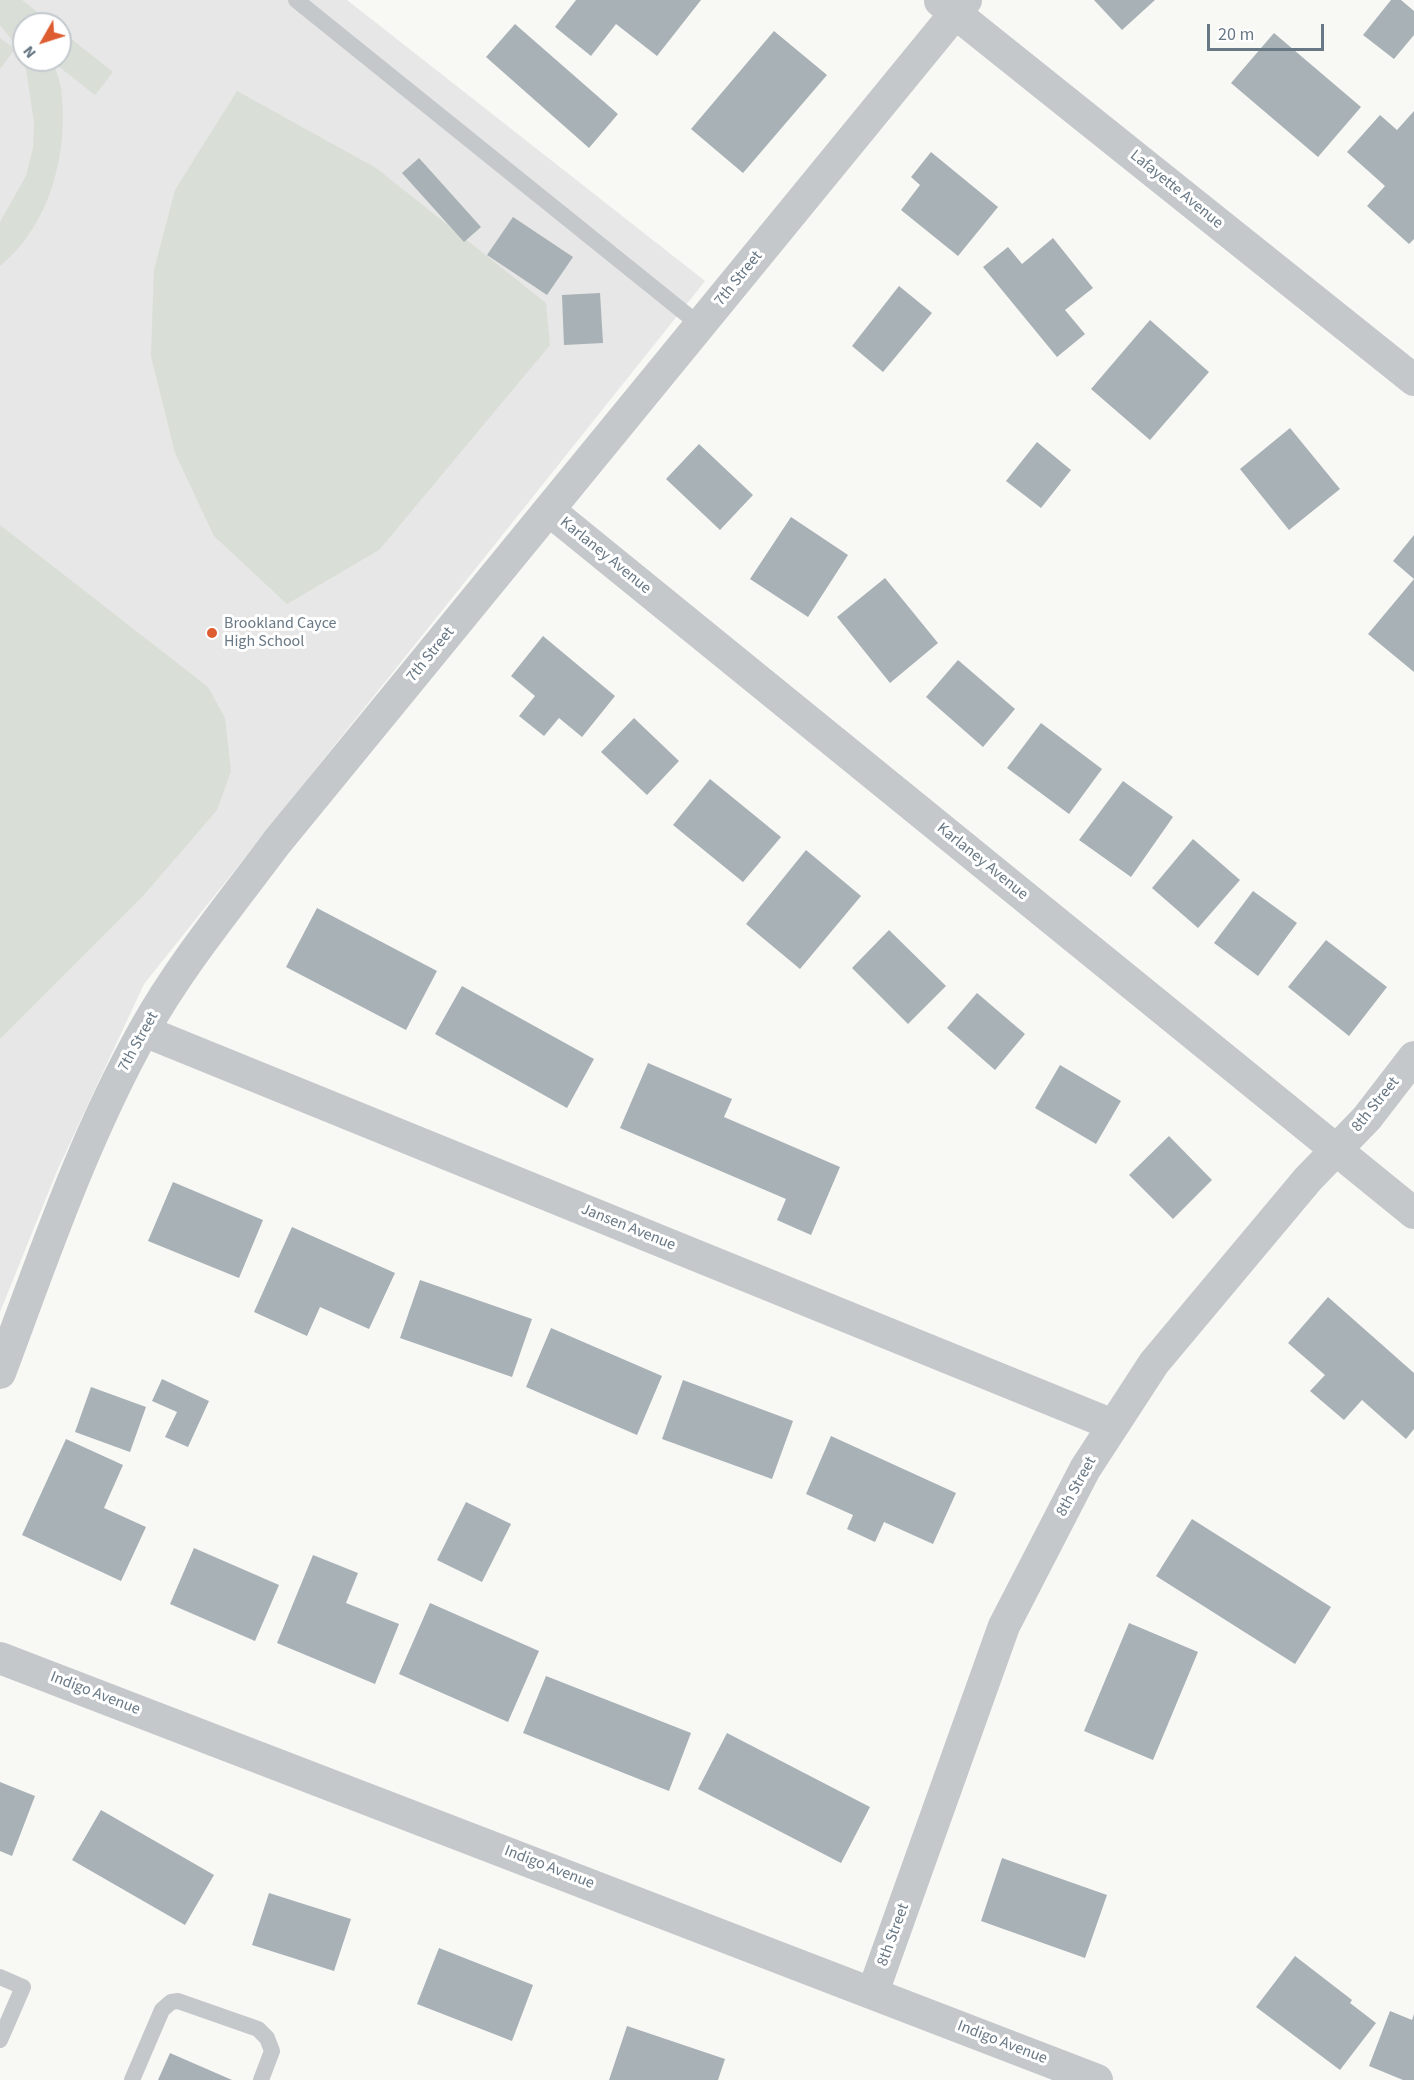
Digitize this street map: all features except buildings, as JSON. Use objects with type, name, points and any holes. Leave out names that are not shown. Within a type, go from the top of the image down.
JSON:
[{"type":"street","name":"7th Street","points":[[0,1373],[70,1186],[110,1095],[144,1031],[186,964],[277,842],[700,326],[953,4]]},
{"type":"street","name":"Lafayette Avenue","points":[[953,4],[1414,380]]},
{"type":"street","name":"Karlaney Avenue","points":[[550,511],[1414,1213]]},
{"type":"street","name":"Jansen Avenue","points":[[144,1031],[1113,1425]]},
{"type":"street","name":"8th Street","points":[[873,1992],[1004,1626],[1085,1469],[1154,1363],[1308,1179],[1366,1118],[1414,1058]]},
{"type":"street","name":"Indigo Avenue","points":[[0,1658],[1097,2080]]},
{"type":"lane","points":[[296,0],[700,326]]},
{"type":"lane","points":[[0,1977],[23,1987],[0,2040]]},
{"type":"lane","points":[[132,2080],[162,2010],[171,2002],[178,2001],[258,2029],[267,2038],[272,2051],[261,2080]]},
{"type":"shaded area","name":"Brookland Cayce High School","points":[[0,0],[347,0],[705,281],[144,984],[57,1171],[0,1312]]},
{"type":"shaded area","points":[[0,0],[22,0],[37,12],[12,12],[12,40],[0,25]]},
{"type":"shaded area","points":[[0,38],[12,47],[12,53],[0,69]]},
{"type":"shaded area","points":[[72,40],[113,72],[95,95],[66,72],[72,72]]},
{"type":"shaded area","points":[[26,72],[56,72],[61,88],[63,112],[59,161],[53,185],[32,229],[18,249],[0,266],[0,222],[26,176],[33,148],[34,122]]},
{"type":"shaded area","points":[[237,91],[376,168],[546,303],[550,345],[379,550],[287,604],[214,536],[175,453],[151,356],[154,270],[175,190]]},
{"type":"shaded area","points":[[0,525],[208,687],[225,718],[231,771],[217,810],[143,896],[0,1039]]},
{"type":"place","name":"Brookland Cayce High School","points":[[212,633]]}]
